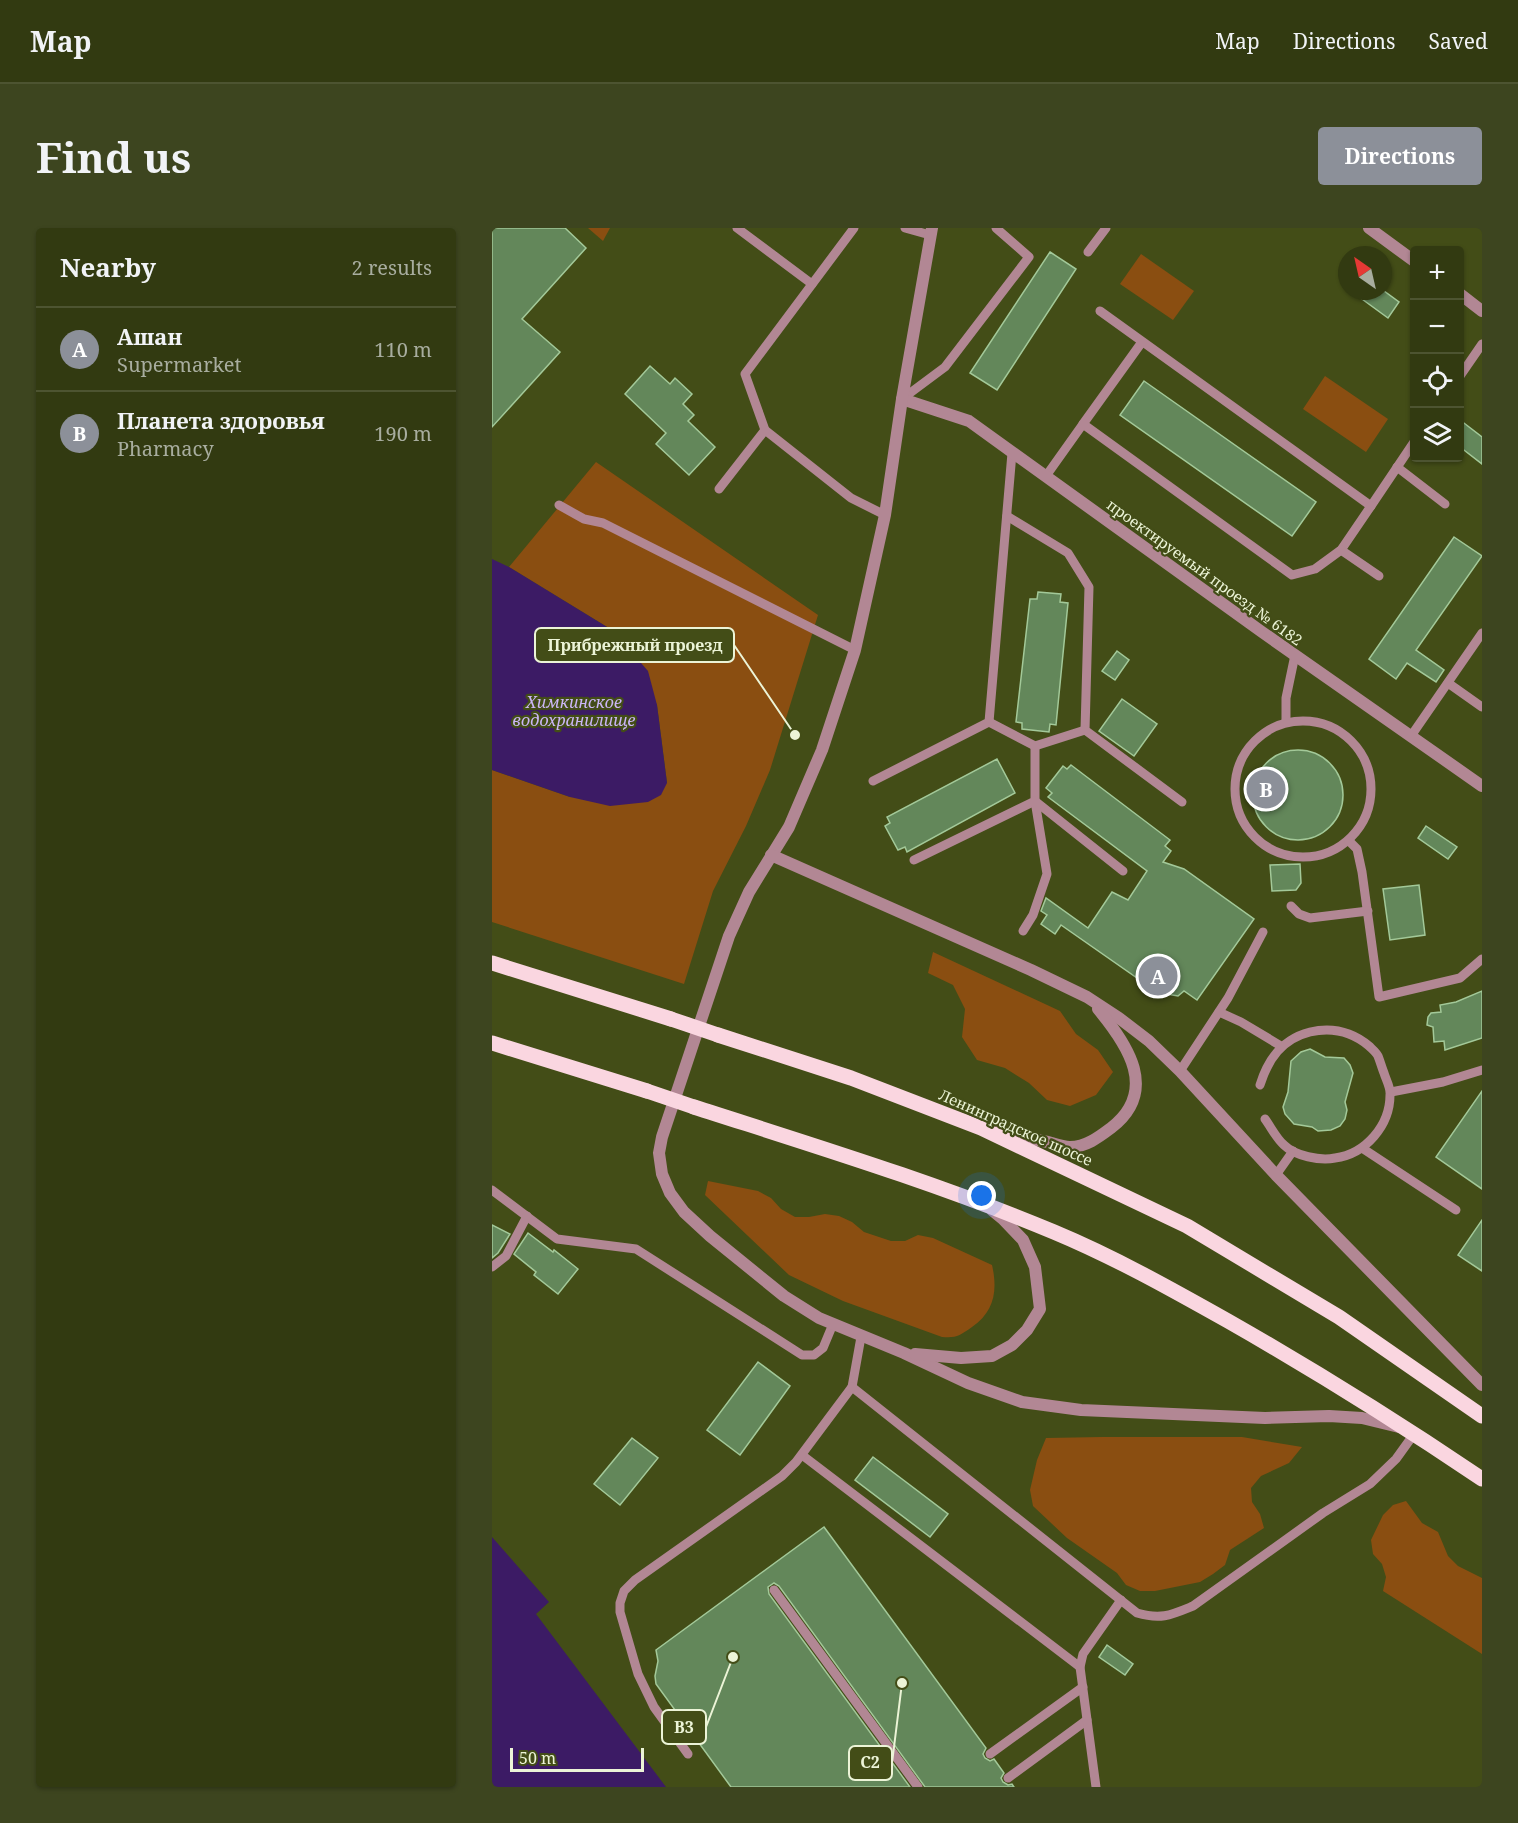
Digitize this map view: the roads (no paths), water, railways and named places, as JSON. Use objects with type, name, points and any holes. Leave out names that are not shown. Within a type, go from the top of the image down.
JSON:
[{"type":"main road","name":"Ленинградское шоссе","points":[[492,963],[851,1078],[981,1128],[1187,1226],[1339,1317],[1482,1416]]},
{"type":"main road","points":[[492,1043],[881,1167],[982,1203],[1056,1233],[1184,1296],[1285,1354],[1482,1479]]},
{"type":"street","points":[[1369,228],[1410,258]]},
{"type":"street","points":[[931,232],[902,399],[885,516],[855,650],[822,750],[789,826],[749,892],[729,936],[662,1137],[659,1153],[662,1174],[670,1193],[684,1212],[784,1296],[819,1318],[861,1337],[904,1353],[968,1383],[1022,1402],[1081,1410],[1265,1418],[1329,1416],[1362,1418],[1408,1431]]},
{"type":"street","points":[[1464,297],[1482,311]]},
{"type":"street","name":"проектируемый проезд № 6182","points":[[902,399],[969,421],[1482,786]]},
{"type":"street","points":[[771,855],[1087,997],[1149,1041],[1180,1071],[1276,1175],[1482,1385]]},
{"type":"street","points":[[981,1128],[1071,1147],[1092,1142],[1121,1120],[1131,1107],[1137,1088],[1134,1063],[1115,1029],[1087,997]]},
{"type":"street","points":[[904,1353],[961,1358],[992,1356],[1012,1345],[1027,1330],[1040,1309],[1035,1267],[1023,1240],[1003,1219],[982,1203]]},
{"type":"lane","points":[[737,228],[812,284]]},
{"type":"lane","points":[[854,228],[746,374],[765,429],[851,498],[885,516]]},
{"type":"lane","points":[[904,228],[931,232]]},
{"type":"lane","points":[[902,399],[945,367],[1029,257],[996,228]]},
{"type":"lane","points":[[1088,252],[1106,228]]},
{"type":"lane","points":[[1100,311],[1371,506]]},
{"type":"lane","points":[[1046,476],[1142,342]]},
{"type":"lane","points":[[1464,370],[1482,344]]},
{"type":"lane","points":[[1083,424],[1292,575],[1315,569],[1341,550],[1410,448]]},
{"type":"lane","points":[[719,489],[765,429]]},
{"type":"lane","points":[[989,722],[1012,453]]},
{"type":"lane","points":[[1397,467],[1445,504]]},
{"type":"lane","points":[[559,506],[584,519],[603,524],[855,650]]},
{"type":"lane","points":[[1007,516],[1068,553],[1089,587],[1085,730]]},
{"type":"lane","points":[[1341,550],[1379,576]]},
{"type":"lane","points":[[1411,736],[1482,633]]},
{"type":"lane","points":[[1286,722],[1286,698],[1295,655]]},
{"type":"lane","points":[[1448,683],[1482,707]]},
{"type":"lane","points":[[1313,720],[1340,730],[1367,761],[1373,791],[1368,815],[1349,840],[1327,854],[1286,856],[1264,846],[1242,821],[1235,802],[1236,774],[1245,752],[1264,732],[1286,722],[1313,720]]},
{"type":"lane","points":[[989,722],[1035,746],[1085,730]]},
{"type":"lane","points":[[873,781],[989,722]]},
{"type":"lane","points":[[1085,730],[1182,802]]},
{"type":"lane","points":[[1023,931],[1033,915],[1047,874],[1035,801],[1035,746]]},
{"type":"lane","points":[[914,860],[1035,801]]},
{"type":"lane","points":[[1035,801],[1122,871]]},
{"type":"lane","points":[[1349,840],[1357,849],[1362,872],[1379,997],[1460,978],[1482,959]]},
{"type":"lane","points":[[1292,906],[1299,914],[1310,918],[1368,911]]},
{"type":"lane","points":[[1180,1071],[1219,1012],[1263,932]]},
{"type":"lane","points":[[1219,1012],[1241,1022],[1281,1046]]},
{"type":"lane","points":[[1260,1085],[1266,1066],[1281,1046],[1297,1035],[1324,1028],[1338,1030],[1359,1038],[1377,1054],[1391,1092],[1389,1108],[1380,1129],[1362,1148],[1337,1158],[1320,1159],[1293,1151],[1283,1144],[1265,1119]]},
{"type":"lane","points":[[1391,1092],[1443,1082],[1482,1070]]},
{"type":"lane","points":[[1362,1148],[1455,1210]]},
{"type":"lane","points":[[1276,1175],[1293,1151]]},
{"type":"lane","points":[[492,1190],[557,1239],[636,1249],[802,1354],[814,1355],[823,1348],[833,1324]]},
{"type":"lane","points":[[492,1267],[506,1256],[527,1216]]},
{"type":"lane","points":[[688,1754],[642,1687],[620,1612],[621,1597],[635,1580],[782,1476],[802,1455],[852,1387],[861,1337]]},
{"type":"lane","points":[[852,1387],[1137,1613],[1151,1617],[1169,1617],[1193,1606],[1323,1513],[1370,1484],[1396,1459],[1408,1431]]},
{"type":"lane","points":[[802,1455],[1080,1667]]},
{"type":"lane","points":[[774,1590],[918,1787]]},
{"type":"lane","points":[[1096,1787],[1080,1667],[1083,1654],[1121,1600]]},
{"type":"lane","points":[[990,1754],[1083,1687]]},
{"type":"lane","points":[[1008,1778],[1087,1720]]},
{"type":"water","name":"Химкинское водохранилище","points":[[492,559],[612,630],[648,671],[657,705],[667,783],[661,795],[648,802],[610,806],[570,797],[492,770]]},
{"type":"water","points":[[492,1537],[549,1602],[536,1614],[666,1787],[492,1787]]},
{"type":"place","name":"Прибрежный проезд","points":[[795,735]]},
{"type":"place","name":"Планета здоровья","points":[[1266,789]]},
{"type":"place","name":"Ашан","points":[[1158,976]]},
{"type":"place","name":"B3","points":[[733,1657]]},
{"type":"place","name":"C2","points":[[902,1683]]}]
